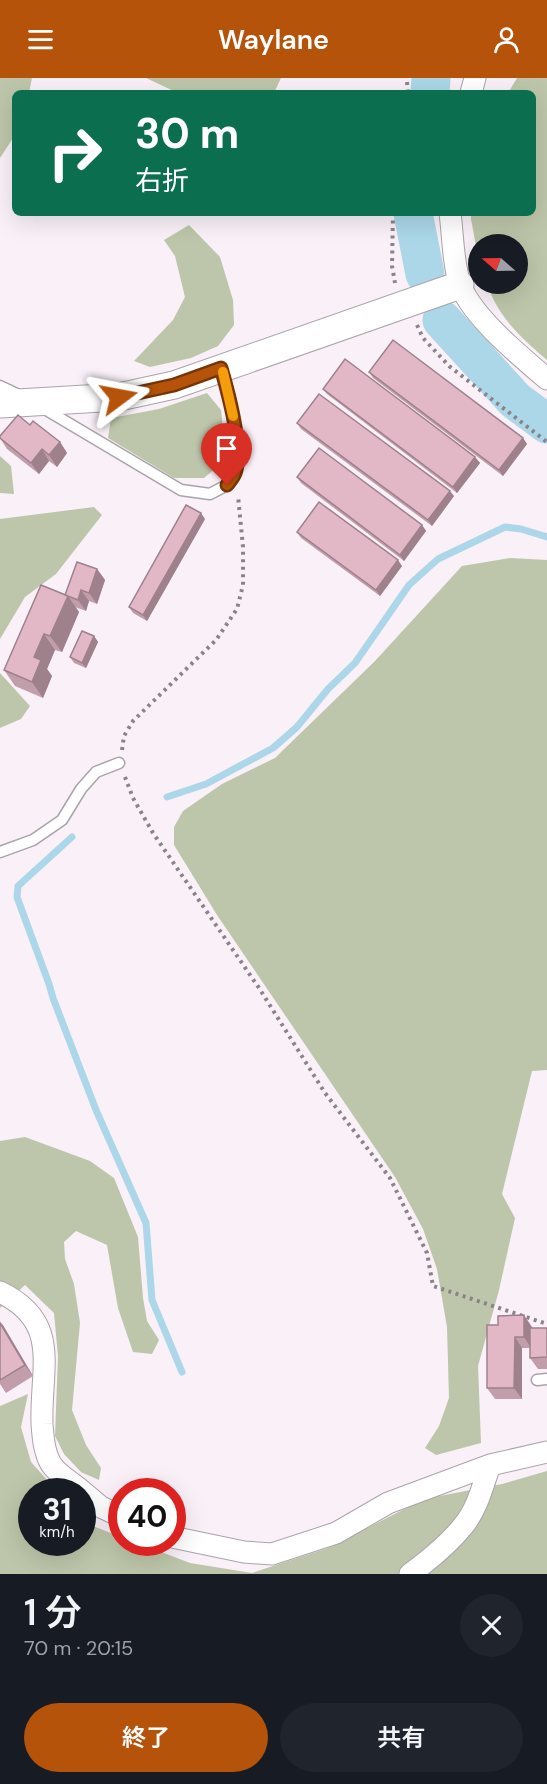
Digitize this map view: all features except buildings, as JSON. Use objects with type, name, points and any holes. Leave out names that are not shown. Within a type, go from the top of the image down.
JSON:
[{"type":"street","points":[[450,216],[460,285],[468,301],[492,329],[547,379]]},
{"type":"street","points":[[0,404],[119,397],[174,385],[460,285]]},
{"type":"street","points":[[0,1292],[17,1300],[32,1314],[42,1331],[43,1441],[51,1465],[66,1478]]},
{"type":"street","points":[[186,1540],[243,1552],[272,1554],[336,1533],[388,1503],[490,1465],[547,1452]]},
{"type":"street","points":[[410,1574],[435,1555],[464,1525],[480,1495],[490,1465]]},
{"type":"lane","points":[[0,386],[182,489],[210,494],[227,485],[236,472],[237,442],[230,399],[221,368]]},
{"type":"lane","points":[[0,852],[33,840],[62,820],[81,789],[96,772],[119,763]]},
{"type":"path","points":[[407,82],[408,90]]},
{"type":"path","points":[[393,216],[393,266],[403,305],[423,338],[449,366],[547,442]]},
{"type":"path","points":[[236,472],[243,547],[243,585],[237,609],[216,640],[134,721],[124,736],[119,763],[133,798],[153,833],[259,988],[325,1093],[390,1178],[427,1253],[433,1286],[547,1324]]},
{"type":"green space","points":[[0,78],[32,78],[30,90],[12,90],[12,140],[0,158]]},
{"type":"green space","points":[[146,78],[281,78],[275,90],[172,90]]},
{"type":"green space","points":[[517,78],[547,78],[547,360],[511,326],[491,294],[528,294],[528,234],[474,234],[471,219],[471,216],[536,216],[536,90],[510,90]]},
{"type":"green space","points":[[189,225],[220,257],[233,300],[234,325],[218,346],[191,358],[150,367],[134,361],[173,320],[185,297],[175,256],[164,240]]},
{"type":"green space","points":[[207,393],[221,410],[224,438],[223,462],[204,478],[174,478],[108,438],[111,418],[159,409]]},
{"type":"green space","points":[[0,456],[11,466],[14,494],[0,493]]},
{"type":"green space","points":[[94,507],[102,515],[56,574],[25,597],[0,639],[0,519]]},
{"type":"green space","points":[[510,558],[547,560],[547,1070],[532,1071],[502,1194],[515,1218],[499,1290],[478,1366],[481,1443],[436,1455],[425,1448],[439,1426],[449,1398],[447,1327],[437,1269],[423,1229],[395,1177],[217,915],[174,845],[174,827],[183,811],[222,784],[275,758],[375,661],[462,566]]},
{"type":"green space","points":[[0,673],[30,706],[21,719],[0,728]]},
{"type":"green space","points":[[25,1137],[90,1161],[114,1178],[138,1237],[147,1321],[159,1340],[152,1354],[133,1352],[118,1308],[107,1245],[76,1231],[64,1242],[65,1259],[74,1284],[80,1323],[72,1410],[86,1445],[101,1468],[99,1480],[81,1472],[64,1454],[55,1436],[58,1356],[54,1313],[25,1285],[0,1308],[0,1141]]},
{"type":"green space","points":[[28,1394],[21,1427],[31,1462],[45,1478],[18,1478],[18,1556],[96,1556],[96,1527],[108,1532],[108,1556],[172,1556],[190,1563],[252,1573],[328,1548],[424,1499],[502,1484],[547,1471],[547,1574],[0,1574],[0,1406]]},
{"type":"waterway","points":[[430,90],[431,78]]},
{"type":"waterway","points":[[414,216],[425,274]]},
{"type":"waterway","points":[[442,320],[515,400],[547,424]]},
{"type":"waterway","points":[[167,797],[206,784],[273,748],[297,727],[328,689],[355,663],[409,585],[438,559],[505,527],[547,537]]},
{"type":"waterway","points":[[72,837],[18,886],[17,897],[96,1110],[146,1223],[152,1300],[182,1372]]},
{"type":"slow traffic","points":[[223,372],[233,416]]},
{"type":"route","points":[[119,397],[174,385],[221,368],[230,399],[237,442],[236,472],[227,485]]}]
